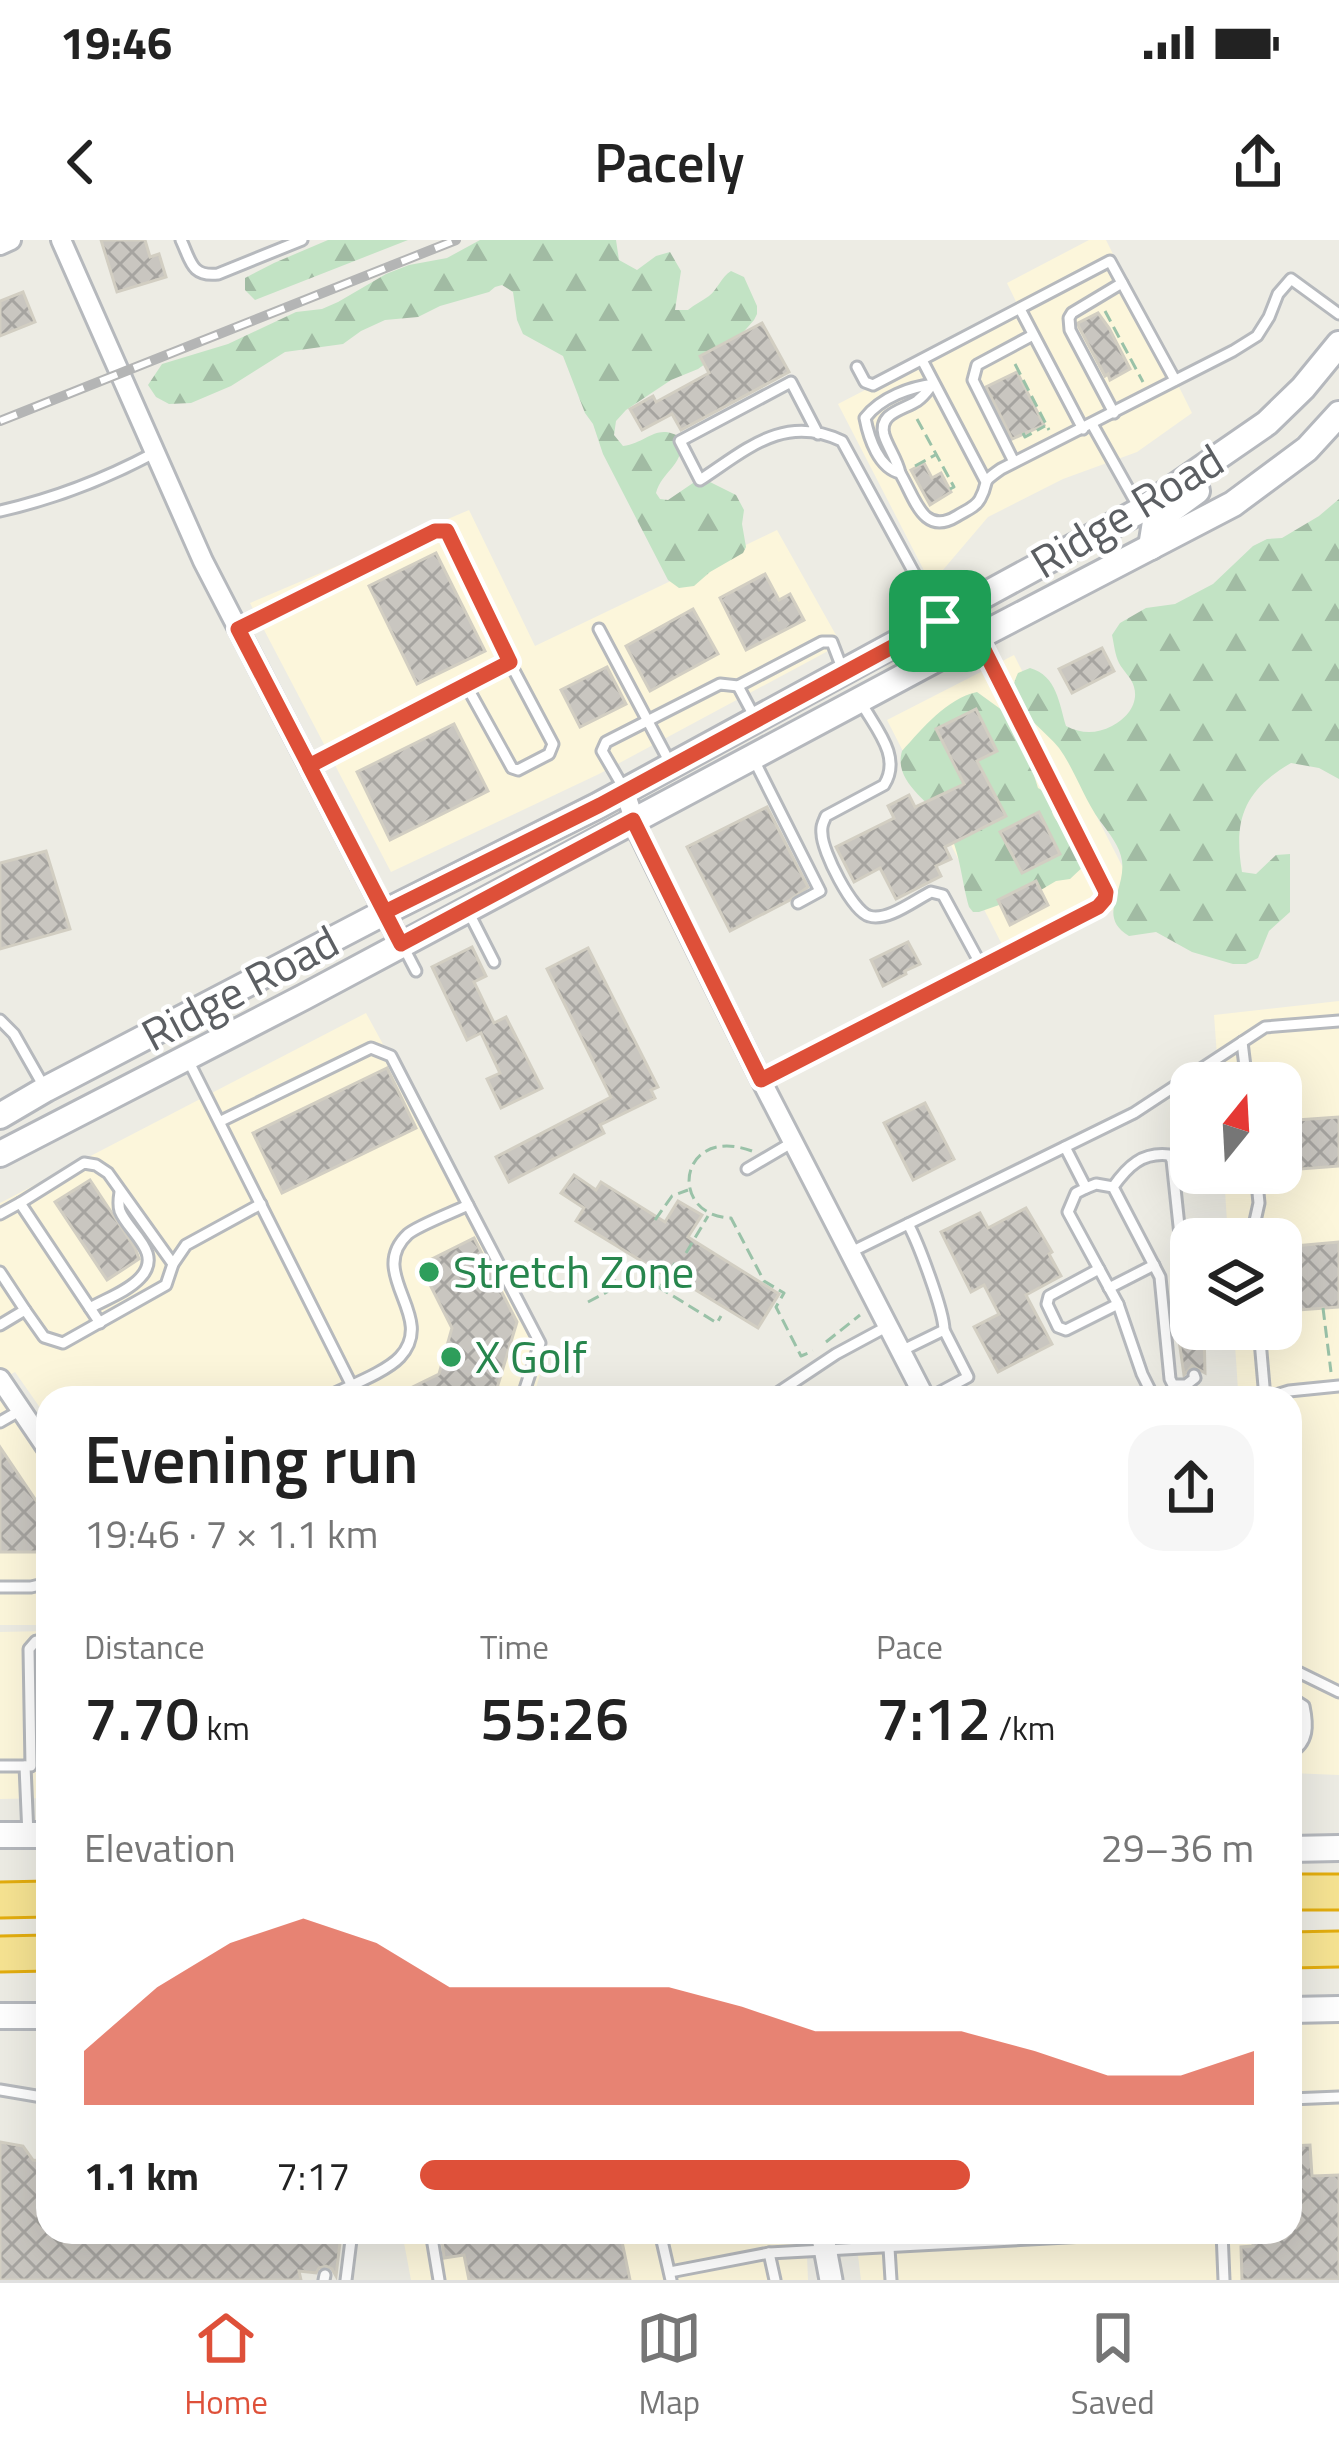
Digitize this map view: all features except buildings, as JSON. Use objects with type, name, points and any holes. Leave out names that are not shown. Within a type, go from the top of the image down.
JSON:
[{"type":"highway","points":[[1302,1892],[1339,1892]]},
{"type":"highway","points":[[0,1900],[36,1899]]},
{"type":"highway","points":[[1302,1950],[1339,1949]]},
{"type":"highway","points":[[0,1954],[36,1954]]},
{"type":"main road","name":"Ridge Road","points":[[0,1116],[385,912],[625,792],[1141,510],[1267,423],[1339,344]]},
{"type":"main road","name":"Ridge Road","points":[[0,1154],[1233,505],[1307,449],[1339,414]]},
{"type":"main road","points":[[1150,548],[1159,518],[1236,462],[1267,423]]},
{"type":"main road","points":[[0,1835],[36,1835]]},
{"type":"main road","points":[[1302,1849],[1339,1848]]},
{"type":"main road","points":[[1302,2010],[1339,2009]]},
{"type":"main road","points":[[0,2016],[36,2016]]},
{"type":"street","points":[[0,244],[11,240]]},
{"type":"street","points":[[61,240],[203,561],[401,944]]},
{"type":"street","points":[[951,615],[966,643]]},
{"type":"street","points":[[625,792],[633,820],[761,1080],[920,1386]]},
{"type":"street","points":[[0,1379],[36,1432]]},
{"type":"street","points":[[823,2244],[831,2280]]},
{"type":"lane","points":[[181,240],[196,271],[203,275],[218,274],[302,240]]},
{"type":"lane","points":[[857,367],[873,386],[1110,261],[1175,380]]},
{"type":"lane","points":[[933,385],[883,424],[884,436],[927,520],[937,524],[977,504],[985,481],[1014,463],[1257,336],[1291,278],[1339,314]]},
{"type":"lane","points":[[1114,413],[1069,319],[1122,283]]},
{"type":"lane","points":[[1020,309],[1141,510]]},
{"type":"lane","points":[[1014,463],[973,380],[977,365],[1033,335]]},
{"type":"lane","points":[[922,360],[985,481]]},
{"type":"lane","points":[[818,434],[790,382],[680,441],[700,480],[769,435],[795,431],[842,441],[951,615]]},
{"type":"lane","points":[[902,472],[885,466],[868,433],[866,418],[872,409],[916,385],[933,385]]},
{"type":"lane","points":[[0,511],[55,497],[154,453]]},
{"type":"lane","points":[[238,629],[447,531],[554,744],[549,754],[518,770],[512,768],[466,685]]},
{"type":"lane","points":[[599,629],[672,766]]},
{"type":"lane","points":[[625,792],[602,747],[606,742],[720,684],[738,686],[827,640],[844,672]]},
{"type":"lane","points":[[761,1080],[1098,907],[1105,899],[1106,892],[966,643]]},
{"type":"lane","points":[[309,766],[510,662]]},
{"type":"lane","points":[[738,686],[756,720]]},
{"type":"lane","points":[[859,700],[889,751],[892,769],[884,785],[826,816],[822,842],[852,904],[868,916],[884,916],[931,892],[943,895],[981,965]]},
{"type":"lane","points":[[752,757],[820,891],[798,903]]},
{"type":"lane","points":[[467,909],[494,962]]},
{"type":"lane","points":[[401,944],[416,971]]},
{"type":"lane","points":[[0,1020],[14,1034],[46,1089]]},
{"type":"lane","points":[[850,1253],[1134,1113],[1265,1027],[1339,1021]]},
{"type":"lane","points":[[1242,1042],[1244,1062]]},
{"type":"lane","points":[[221,1121],[371,1048],[392,1057],[540,1343],[526,1386]]},
{"type":"lane","points":[[187,1058],[351,1384]]},
{"type":"lane","points":[[746,1169],[793,1142]]},
{"type":"lane","points":[[1065,1147],[1086,1188]]},
{"type":"lane","points":[[1113,1187],[1137,1160],[1169,1155],[1178,1218]]},
{"type":"lane","points":[[0,1214],[84,1163],[96,1165],[108,1173],[173,1264]]},
{"type":"lane","points":[[1113,1187],[1096,1184],[1076,1193],[1068,1211],[1118,1304],[1148,1386]]},
{"type":"lane","points":[[1113,1187],[1160,1277],[1170,1379],[1173,1385],[1186,1385],[1194,1375]]},
{"type":"lane","points":[[90,1308],[136,1282],[148,1264],[148,1250],[118,1208],[120,1189]]},
{"type":"lane","points":[[20,1203],[100,1323]]},
{"type":"lane","points":[[0,1272],[44,1336],[63,1343],[166,1285],[186,1246],[261,1204]]},
{"type":"lane","points":[[347,1386],[397,1360],[408,1345],[410,1311],[394,1280],[394,1257],[408,1234],[468,1204]]},
{"type":"lane","points":[[908,1224],[918,1242],[944,1330],[968,1377],[950,1386]]},
{"type":"lane","points":[[1109,1288],[1154,1265]]},
{"type":"lane","points":[[1099,1269],[1049,1296],[1047,1304],[1058,1327],[1066,1330],[1118,1304]]},
{"type":"lane","points":[[0,1325],[25,1310]]},
{"type":"lane","points":[[788,1386],[888,1326]]},
{"type":"lane","points":[[901,1351],[944,1330]]},
{"type":"lane","points":[[1261,1350],[1264,1386]]},
{"type":"lane","points":[[1302,1390],[1339,1385]]},
{"type":"lane","points":[[0,1422],[21,1410]]},
{"type":"lane","points":[[0,1587],[36,1586]]},
{"type":"lane","points":[[36,1641],[29,1649],[28,1766],[36,1821]]},
{"type":"lane","points":[[1302,1674],[1339,1692]]},
{"type":"lane","points":[[1302,1705],[1307,1720],[1302,1743]]},
{"type":"lane","points":[[0,1766],[36,1766]]},
{"type":"lane","points":[[0,2090],[36,2096]]},
{"type":"lane","points":[[1302,2099],[1339,2097]]},
{"type":"lane","points":[[346,2280],[350,2244]]},
{"type":"lane","points":[[433,2244],[439,2280]]},
{"type":"lane","points":[[663,2244],[671,2276],[813,2244]]},
{"type":"lane","points":[[866,2244],[901,2244]]},
{"type":"lane","points":[[1222,2244],[1224,2280]]},
{"type":"lane","points":[[888,2245],[891,2280]]},
{"type":"lane","points":[[769,2253],[776,2280]]},
{"type":"path","points":[[1105,311],[1150,394]]},
{"type":"path","points":[[1007,349],[1055,442]]},
{"type":"path","points":[[912,410],[954,487],[950,489]]},
{"type":"path","points":[[1023,433],[1024,437],[1046,425]]},
{"type":"path","points":[[902,472],[937,454]]},
{"type":"path","points":[[762,1145],[753,1151],[732,1144],[706,1150],[694,1164],[690,1190],[709,1214],[731,1218],[764,1281],[784,1293],[776,1307],[802,1356],[860,1315]]},
{"type":"path","points":[[655,1220],[672,1196],[690,1190]]},
{"type":"path","points":[[686,1253],[709,1214]]},
{"type":"path","points":[[660,1288],[675,1262]]},
{"type":"path","points":[[630,1264],[717,1323],[721,1316]]},
{"type":"path","points":[[588,1302],[607,1292],[615,1279]]},
{"type":"path","points":[[1319,1387],[1331,1374],[1324,1309]]},
{"type":"shaded area","points":[[1089,240],[1106,240],[1192,413],[1137,452],[1063,479],[988,517],[931,584],[838,404],[1020,310],[1007,283]]},
{"type":"shaded area","points":[[469,510],[535,646],[777,530],[841,644],[599,774],[391,872],[250,603]]},
{"type":"shaded area","points":[[1014,655],[1138,897],[1011,962],[887,720]]},
{"type":"shaded area","points":[[1339,1001],[1339,1775],[1302,1773],[1302,1386],[1238,1386],[1235,1350],[1302,1350],[1302,1218],[1227,1218],[1225,1194],[1302,1194],[1302,1062],[1217,1062],[1214,1015]]},
{"type":"shaded area","points":[[366,1013],[548,1348],[537,1386],[36,1386],[36,1402],[15,1372],[0,1380],[0,1203]]},
{"type":"shaded area","points":[[0,1397],[36,1452],[36,1625],[0,1625]]},
{"type":"shaded area","points":[[36,1631],[36,1798],[0,1799],[0,1632]]},
{"type":"shaded area","points":[[1339,2022],[1339,2280],[861,2280],[856,2244],[1302,2244],[1302,2023]]},
{"type":"shaded area","points":[[404,2244],[806,2244],[808,2280],[411,2280]]},
{"type":"green space","points":[[328,240],[408,240],[255,300],[245,290],[245,278]]},
{"type":"green space","points":[[480,240],[616,240],[619,260],[637,270],[670,252],[681,271],[675,310],[688,310],[709,296],[731,271],[744,277],[757,306],[754,320],[733,344],[698,369],[671,380],[626,410],[616,421],[614,435],[623,446],[659,432],[682,438],[680,455],[656,493],[668,500],[693,483],[708,481],[736,495],[744,510],[743,553],[694,586],[679,588],[668,580],[603,454],[563,356],[523,334],[513,292],[502,285],[418,317],[385,320],[343,344],[285,352],[231,386],[191,403],[169,404],[148,385],[162,364],[228,344],[296,312],[322,309],[386,274],[447,258]]},
{"type":"green space","points":[[1339,499],[1339,779],[1319,768],[1291,763],[1253,795],[1239,836],[1242,872],[1256,874],[1276,855],[1290,854],[1290,912],[1269,931],[1258,958],[1246,964],[1192,952],[1156,932],[1129,936],[1119,928],[1113,911],[1122,872],[1119,850],[1059,748],[1016,699],[1013,689],[1018,673],[1030,668],[1046,677],[1056,691],[1066,726],[1089,732],[1112,726],[1135,699],[1133,684],[1114,646],[1112,635],[1120,623],[1146,608],[1175,604],[1213,584],[1253,546],[1282,538]]},
{"type":"green space","points":[[977,692],[1006,713],[1038,788],[1057,799],[1052,812],[1055,818],[1089,843],[1086,864],[1070,879],[1056,881],[1019,903],[973,912],[949,832],[907,781],[901,762],[902,751],[936,716]]},
{"type":"railway","points":[[0,421],[456,240]]},
{"type":"place","name":"Stretch Zone","points":[[429,1272]]},
{"type":"place","name":"X Golf","points":[[451,1357]]},
{"type":"route","points":[[940,621],[600,805],[385,912],[309,766],[238,629],[435,531],[447,531],[510,662],[309,766],[401,944],[633,820],[761,1080],[1098,907],[1105,899],[1106,892],[963,608],[940,621]]}]
